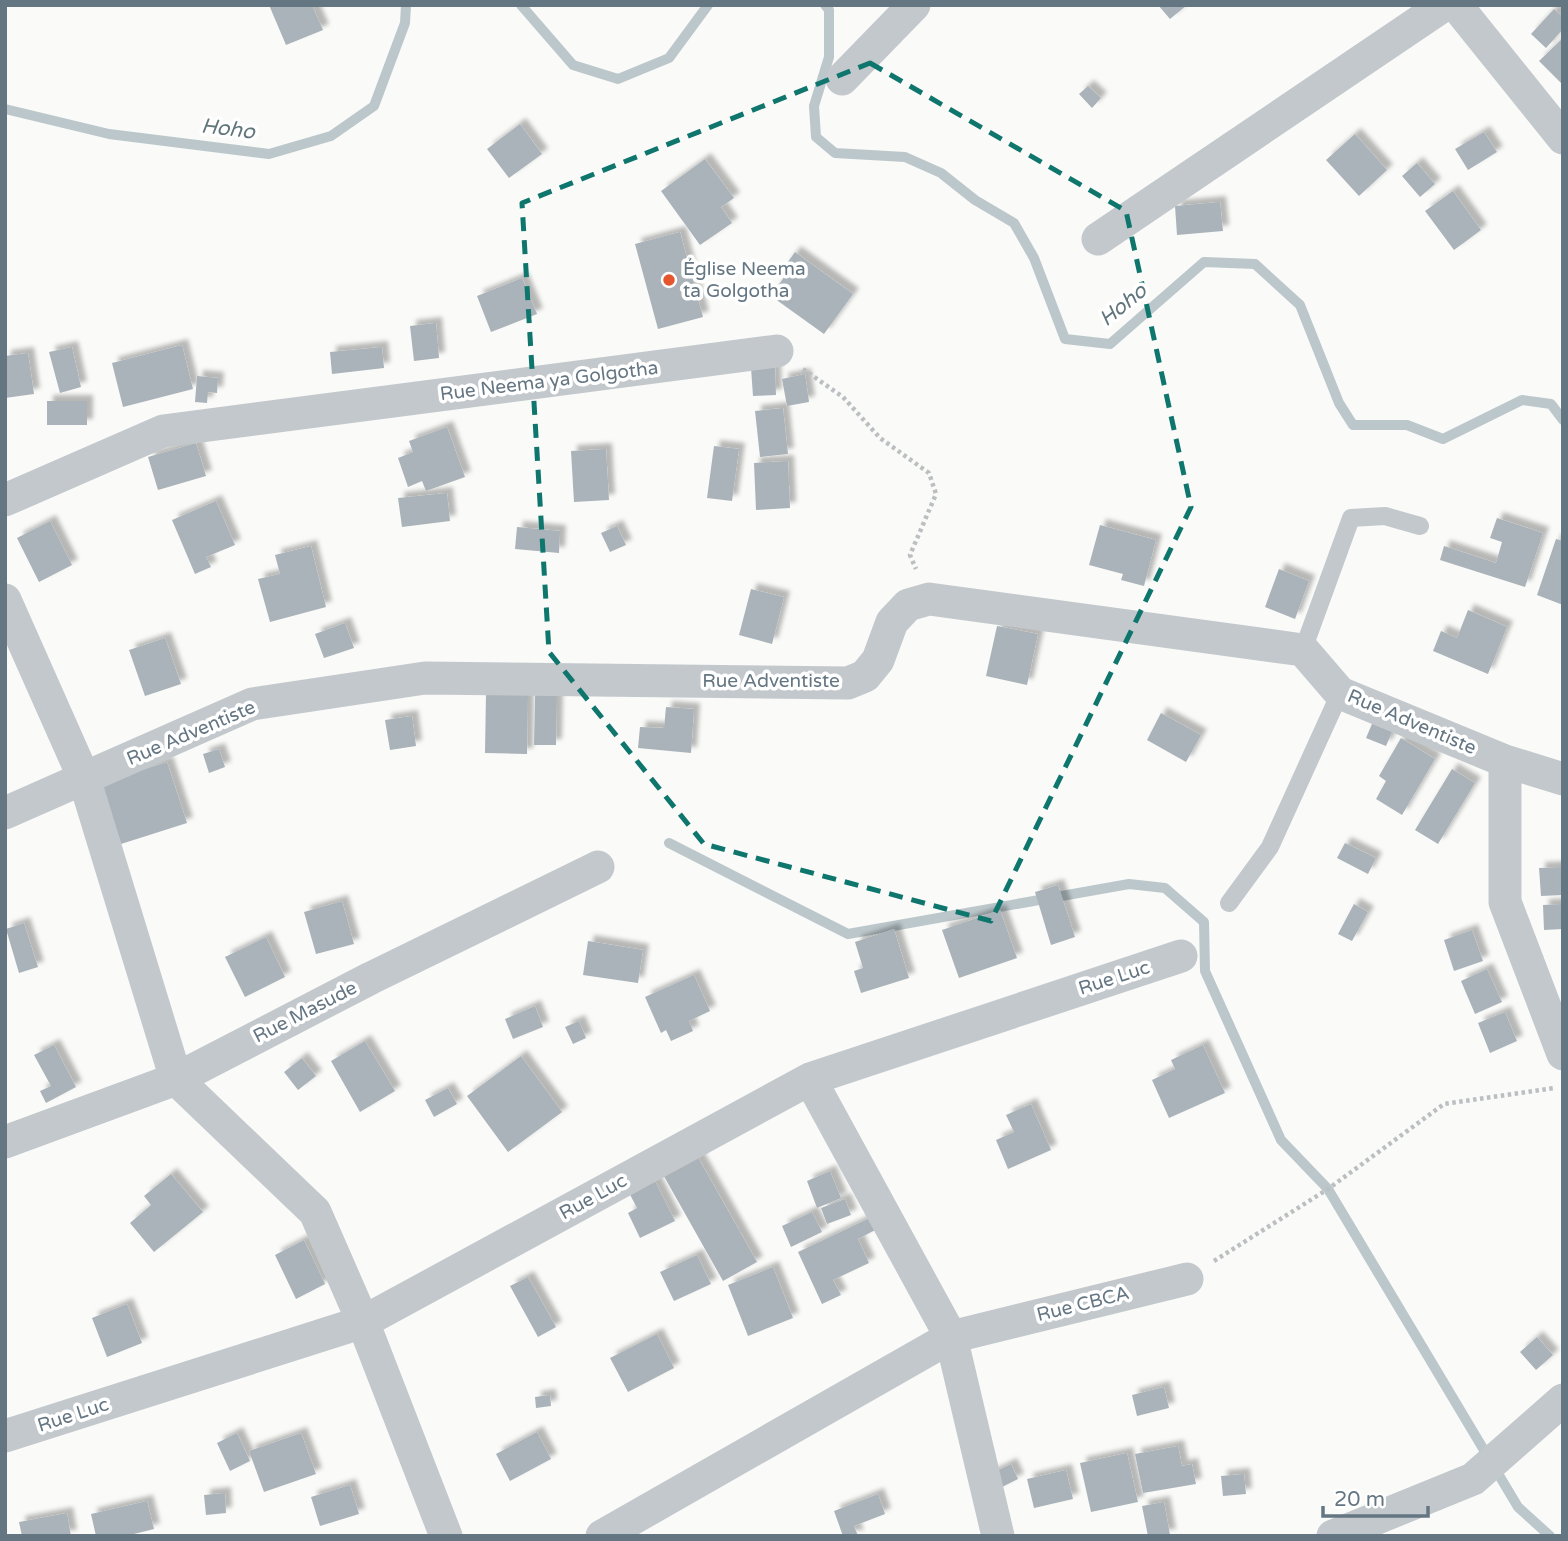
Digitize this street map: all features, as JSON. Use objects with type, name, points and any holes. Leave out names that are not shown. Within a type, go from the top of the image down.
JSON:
[{"type":"street","points":[[842,79],[914,5]]},
{"type":"street","points":[[1098,239],[1444,5]]},
{"type":"street","points":[[1456,5],[1563,138]]},
{"type":"street","name":"Rue Neema ya Golgotha","points":[[5,500],[163,431],[777,351]]},
{"type":"street","points":[[929,599],[1303,650]]},
{"type":"street","name":"Rue Adventiste","points":[[5,813],[252,704],[425,678],[848,683],[865,676],[878,660],[891,622],[908,605],[929,599]]},
{"type":"street","points":[[5,600],[84,778],[176,1079],[316,1212],[363,1322],[446,1536]]},
{"type":"street","name":"Rue Adventiste","points":[[1303,650],[1340,693],[1505,761],[1563,779]]},
{"type":"street","points":[[1505,761],[1505,902],[1563,1054]]},
{"type":"street","name":"Rue Masude","points":[[5,1142],[176,1079],[371,978],[598,867]]},
{"type":"street","name":"Rue Luc","points":[[5,1436],[363,1322],[810,1079],[1181,956]]},
{"type":"street","points":[[810,1079],[951,1337],[998,1536]]},
{"type":"street","name":"Rue CBCA","points":[[602,1536],[951,1337],[1187,1279]]},
{"type":"street","points":[[1334,1536],[1473,1479],[1563,1400]]},
{"type":"lane","points":[[1303,650],[1352,518],[1385,516],[1420,526]]},
{"type":"lane","points":[[1228,903],[1270,847],[1340,693]]},
{"type":"path","points":[[777,351],[843,397],[880,438],[929,473],[936,494],[910,555],[929,599]]},
{"type":"path","points":[[1187,1279],[1328,1189],[1444,1104],[1563,1087]]},
{"type":"highlighted area","points":[[870,63],[1126,211],[1191,507],[991,921],[704,844],[549,652],[522,203]]},
{"type":"building","points":[[269,5],[312,5],[323,30],[286,45]]},
{"type":"building","points":[[1158,5],[1187,5],[1170,19]]},
{"type":"building","points":[[1554,9],[1563,17],[1563,29],[1546,48],[1531,34]]},
{"type":"building","points":[[1563,38],[1563,85],[1539,61]]},
{"type":"building","points":[[1088,86],[1101,98],[1092,108],[1079,94]]},
{"type":"building","points":[[520,124],[542,154],[509,178],[487,149]]},
{"type":"building","points":[[1484,132],[1497,152],[1468,170],[1455,149]]},
{"type":"building","points":[[1355,134],[1387,170],[1359,196],[1326,160]]},
{"type":"building","points":[[705,159],[734,198],[721,207],[732,223],[700,245],[661,191]]},
{"type":"building","points":[[1417,163],[1435,184],[1420,197],[1402,176]]},
{"type":"building","points":[[1453,191],[1481,230],[1454,250],[1425,211]]},
{"type":"building","points":[[1220,202],[1223,231],[1177,235],[1175,206]]},
{"type":"building","name":"Église Neema ta Golgotha","points":[[680,232],[703,317],[658,329],[635,244]]},
{"type":"building","points":[[795,252],[853,294],[824,334],[771,296],[789,270],[785,266]]},
{"type":"building","points":[[522,278],[537,314],[491,332],[477,296]]},
{"type":"building","points":[[436,323],[439,358],[414,361],[410,326]]},
{"type":"building","points":[[182,345],[193,389],[123,407],[112,363]]},
{"type":"building","points":[[72,347],[81,387],[60,393],[49,352]]},
{"type":"building","points":[[382,347],[384,368],[332,374],[330,352]]},
{"type":"building","points":[[28,353],[34,394],[5,398],[5,356]]},
{"type":"building","points":[[775,367],[776,395],[753,396],[751,368]]},
{"type":"building","points":[[805,374],[809,402],[787,406],[782,379]]},
{"type":"building","points":[[197,376],[218,378],[217,393],[208,392],[207,403],[195,402]]},
{"type":"building","points":[[47,401],[87,401],[87,425],[47,425]]},
{"type":"building","points":[[783,408],[788,454],[760,457],[755,411]]},
{"type":"building","points":[[447,427],[465,477],[426,491],[422,481],[408,487],[398,458],[413,452],[409,441]]},
{"type":"building","points":[[196,443],[206,476],[158,490],[148,457]]},
{"type":"building","points":[[714,446],[739,449],[732,501],[707,498]]},
{"type":"building","points":[[606,449],[609,500],[574,502],[571,451]]},
{"type":"building","points":[[788,461],[790,508],[756,510],[754,463]]},
{"type":"building","points":[[447,493],[450,521],[402,527],[398,498]]},
{"type":"building","points":[[216,501],[235,545],[206,557],[211,567],[195,574],[172,520]]},
{"type":"building","points":[[1497,518],[1543,533],[1525,587],[1440,560],[1444,546],[1496,563],[1502,542],[1490,538]]},
{"type":"building","points":[[50,521],[72,565],[39,582],[17,538]]},
{"type":"building","points":[[1100,525],[1156,540],[1144,586],[1121,580],[1123,574],[1089,565]]},
{"type":"building","points":[[617,526],[626,545],[610,552],[601,533]]},
{"type":"building","points":[[517,527],[560,531],[559,553],[515,549]]},
{"type":"building","points":[[1556,539],[1563,541],[1563,605],[1537,595]]},
{"type":"building","points":[[311,546],[326,607],[270,622],[258,579],[280,574],[275,555]]},
{"type":"building","points":[[1279,569],[1309,581],[1295,619],[1265,607]]},
{"type":"building","points":[[751,589],[784,597],[772,644],[739,635]]},
{"type":"building","points":[[1468,610],[1507,627],[1488,674],[1433,651],[1441,631],[1457,638]]},
{"type":"building","points":[[345,623],[354,648],[324,658],[315,634]]},
{"type":"building","points":[[997,626],[1038,634],[1027,685],[986,676]]},
{"type":"building","points":[[165,638],[181,684],[145,696],[129,650]]},
{"type":"building","points":[[486,693],[528,694],[527,754],[485,753]]},
{"type":"building","points":[[535,695],[557,695],[556,745],[534,745]]},
{"type":"building","points":[[666,707],[694,709],[691,753],[638,748],[640,727],[664,728]]},
{"type":"building","points":[[1161,713],[1201,735],[1186,762],[1147,740]]},
{"type":"building","points":[[412,716],[416,746],[390,750],[385,720]]},
{"type":"building","points":[[1375,717],[1395,725],[1386,746],[1366,738]]},
{"type":"building","points":[[1401,738],[1435,759],[1402,815],[1376,799],[1386,781],[1379,776]]},
{"type":"building","points":[[219,749],[225,767],[209,773],[203,754]]},
{"type":"building","points":[[167,762],[187,823],[121,844],[101,783]]},
{"type":"building","points":[[1452,769],[1475,783],[1438,844],[1415,830]]},
{"type":"building","points":[[1345,843],[1376,858],[1368,874],[1337,858]]},
{"type":"building","points":[[1563,867],[1563,895],[1541,896],[1539,868]]},
{"type":"building","points":[[1058,885],[1075,937],[1051,945],[1035,892]]},
{"type":"building","points":[[342,901],[354,944],[316,954],[304,912]]},
{"type":"building","points":[[1354,904],[1368,912],[1352,941],[1338,934]]},
{"type":"building","points":[[1563,904],[1563,929],[1544,930],[1543,905]]},
{"type":"building","points":[[1000,910],[1017,958],[959,978],[942,930]]},
{"type":"building","points":[[24,923],[38,967],[19,973],[6,929]]},
{"type":"building","points":[[894,929],[909,978],[861,993],[854,971],[863,968],[855,942]]},
{"type":"building","points":[[1472,930],[1483,961],[1454,971],[1444,940]]},
{"type":"building","points":[[266,937],[285,977],[245,997],[225,957]]},
{"type":"building","points":[[588,941],[643,950],[638,983],[583,975]]},
{"type":"building","points":[[1487,969],[1502,1002],[1475,1014],[1461,981]]},
{"type":"building","points":[[694,975],[710,1011],[689,1021],[693,1031],[671,1041],[666,1030],[661,1033],[645,997]]},
{"type":"building","points":[[535,1006],[543,1027],[513,1039],[505,1019]]},
{"type":"building","points":[[1505,1012],[1517,1041],[1490,1053],[1478,1023]]},
{"type":"building","points":[[579,1021],[586,1038],[573,1044],[565,1027]]},
{"type":"building","points":[[365,1041],[395,1091],[360,1112],[331,1061]]},
{"type":"building","points":[[54,1045],[76,1087],[46,1103],[40,1091],[51,1086],[34,1055]]},
{"type":"building","points":[[1203,1045],[1225,1093],[1169,1118],[1152,1080],[1175,1069],[1171,1060]]},
{"type":"building","points":[[521,1056],[562,1112],[508,1152],[467,1096]]},
{"type":"building","points":[[302,1058],[316,1076],[298,1090],[284,1072]]},
{"type":"building","points":[[448,1088],[457,1104],[434,1117],[425,1100]]},
{"type":"building","points":[[1031,1104],[1051,1150],[1008,1169],[996,1140],[1014,1132],[1006,1115]]},
{"type":"building","points":[[695,1152],[757,1262],[723,1281],[661,1171]]},
{"type":"building","points":[[830,1171],[841,1198],[817,1208],[807,1181]]},
{"type":"building","points":[[651,1173],[675,1221],[640,1238],[628,1213],[637,1208],[625,1185]]},
{"type":"building","points":[[171,1174],[203,1212],[154,1252],[130,1223],[151,1205],[144,1196]]},
{"type":"building","points":[[845,1199],[851,1215],[827,1224],[821,1208]]},
{"type":"building","points":[[812,1212],[822,1232],[791,1247],[782,1226]]},
{"type":"building","points":[[874,1216],[879,1228],[858,1239],[869,1263],[833,1280],[841,1295],[822,1304],[798,1252]]},
{"type":"building","points":[[304,1240],[325,1284],[296,1299],[275,1255]]},
{"type":"building","points":[[697,1255],[711,1284],[674,1301],[660,1272]]},
{"type":"building","points":[[773,1267],[793,1318],[748,1336],[728,1285]]},
{"type":"building","points":[[528,1277],[556,1327],[538,1337],[510,1286]]},
{"type":"building","points":[[127,1304],[142,1343],[107,1357],[92,1318]]},
{"type":"building","points":[[657,1334],[674,1368],[628,1392],[610,1358]]},
{"type":"building","points":[[1537,1337],[1553,1355],[1536,1370],[1520,1352]]},
{"type":"building","points":[[1164,1387],[1169,1408],[1137,1416],[1132,1395]]},
{"type":"building","points":[[550,1395],[551,1406],[536,1408],[535,1397]]},
{"type":"building","points":[[537,1432],[551,1459],[510,1481],[496,1454]]},
{"type":"building","points":[[237,1433],[250,1461],[230,1471],[217,1443]]},
{"type":"building","points":[[301,1433],[316,1474],[264,1492],[249,1451]]},
{"type":"building","points":[[1178,1446],[1182,1466],[1192,1464],[1196,1484],[1143,1493],[1135,1454]]},
{"type":"building","points":[[1127,1453],[1138,1502],[1091,1512],[1080,1463]]},
{"type":"building","points":[[1011,1464],[1018,1479],[996,1490],[988,1475]]},
{"type":"building","points":[[1066,1470],[1073,1499],[1034,1508],[1027,1479]]},
{"type":"building","points":[[1244,1474],[1246,1494],[1223,1496],[1221,1476]]},
{"type":"building","points":[[350,1485],[359,1514],[320,1526],[311,1497]]},
{"type":"building","points":[[225,1493],[226,1513],[206,1515],[204,1495]]},
{"type":"building","points":[[878,1494],[885,1514],[854,1526],[858,1536],[843,1536],[834,1511]]},
{"type":"building","points":[[147,1501],[154,1529],[126,1536],[96,1536],[91,1514]]},
{"type":"building","points":[[1164,1502],[1170,1535],[1148,1536],[1142,1506]]},
{"type":"building","points":[[67,1513],[71,1536],[22,1536],[19,1522]]},
{"type":"waterway","name":"Hoho","points":[[5,109],[109,134],[269,154],[331,136],[374,106],[405,23],[406,5]]},
{"type":"waterway","name":"Hoho","points":[[521,5],[573,65],[618,79],[669,58],[708,5]]},
{"type":"waterway","name":"Hoho","points":[[825,5],[829,10],[829,57],[814,106],[816,137],[835,153],[905,157],[941,173],[975,200],[1014,223],[1034,258],[1065,339],[1110,344],[1204,262],[1255,264],[1300,305],[1339,403],[1353,425],[1407,425],[1443,439],[1522,400],[1551,404],[1563,420]]},
{"type":"waterway","points":[[669,843],[848,934],[1129,884],[1165,888],[1204,922],[1205,971],[1281,1140],[1328,1189],[1518,1507],[1550,1536]]},
{"type":"place","name":"Église Neema ta Golgotha","points":[[669,280]]}]
